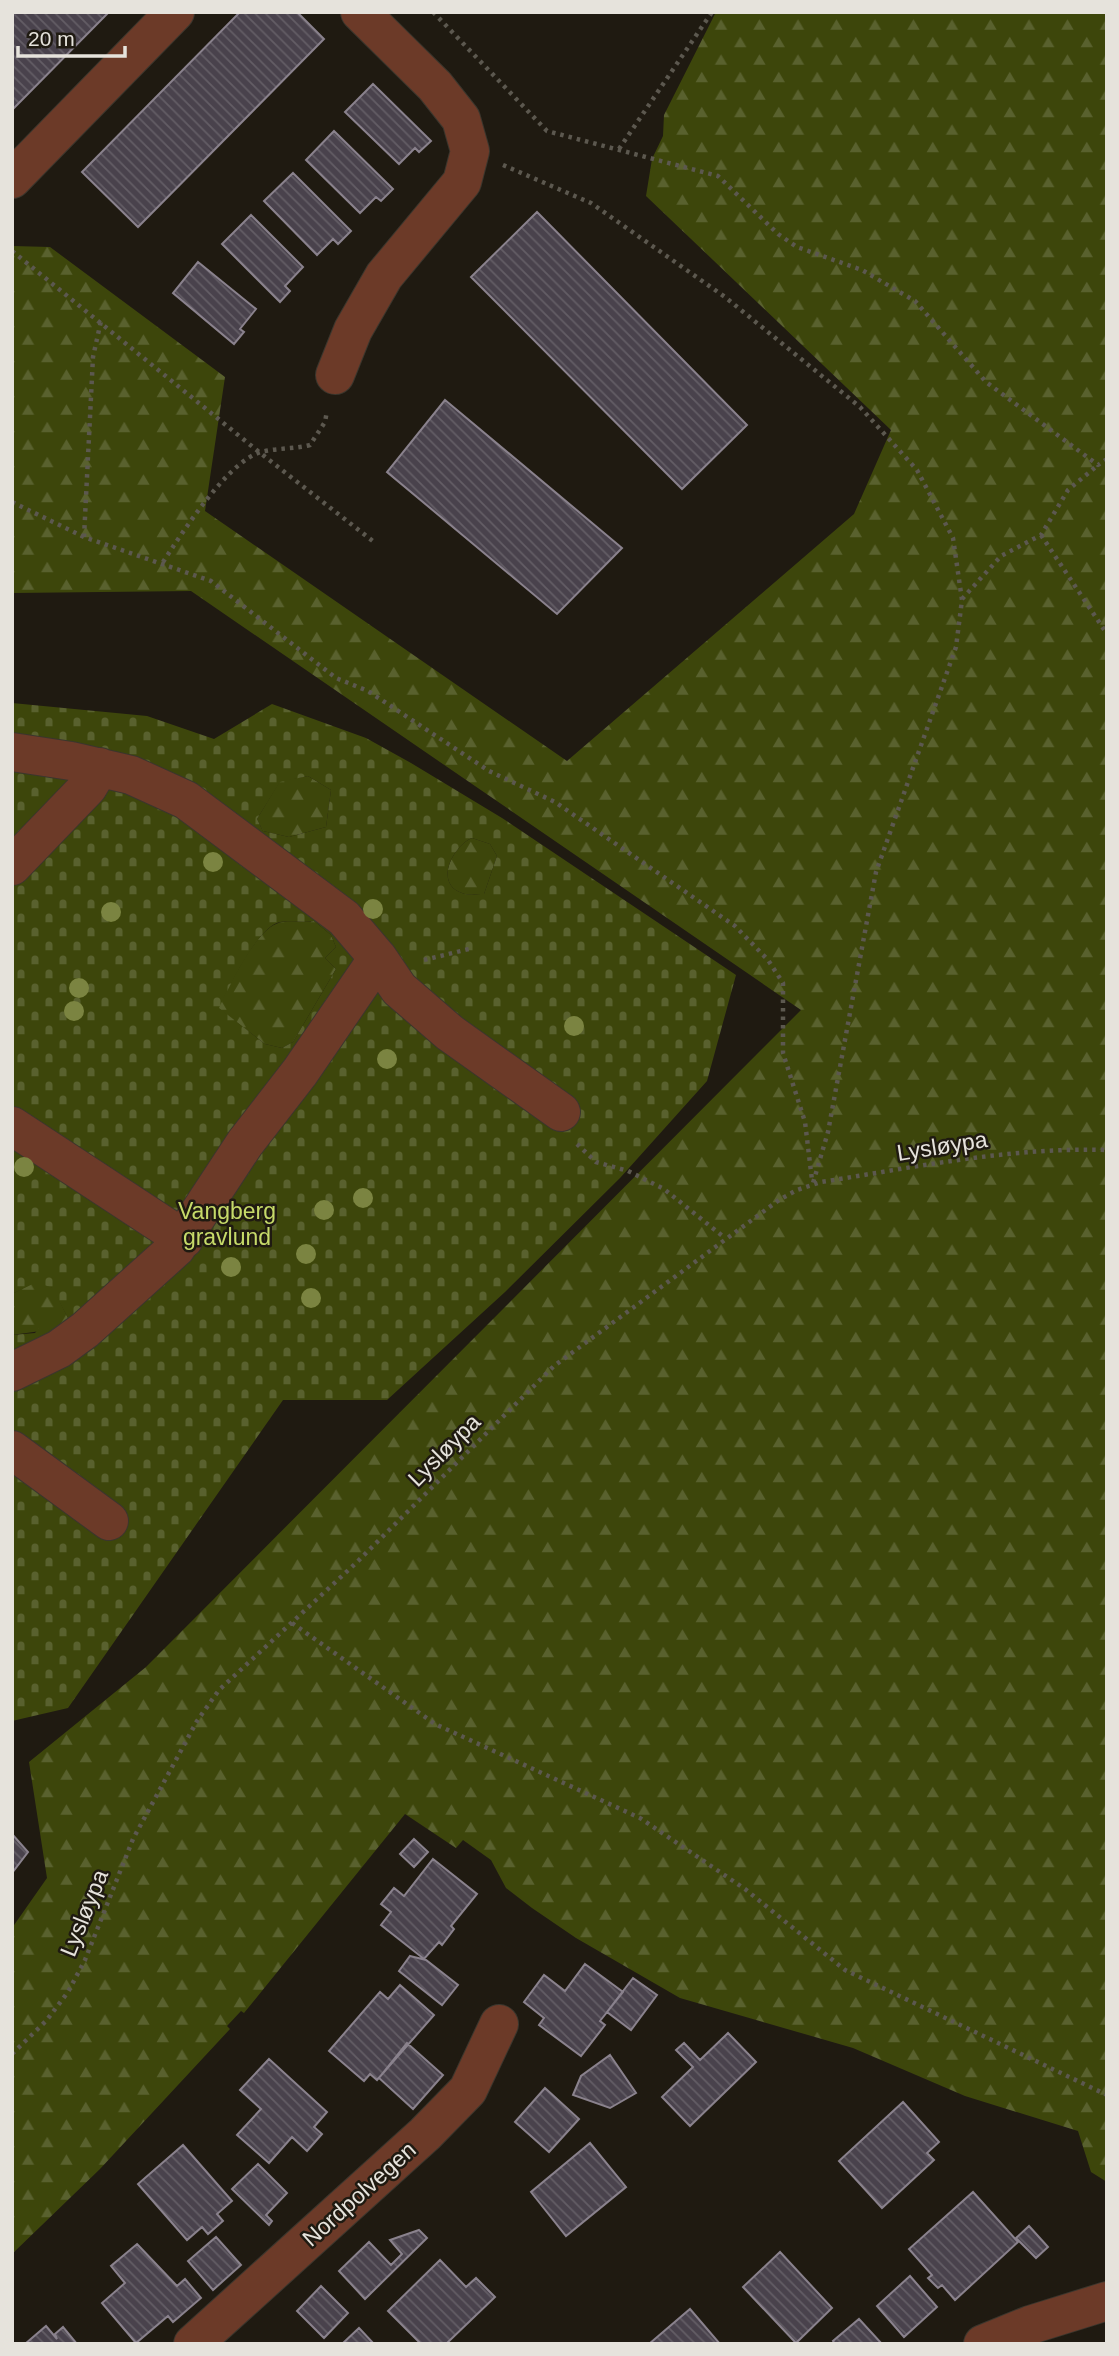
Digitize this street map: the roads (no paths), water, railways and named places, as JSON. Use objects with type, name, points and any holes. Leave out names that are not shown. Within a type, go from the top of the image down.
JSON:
[{"type":"street","points":[[12,179],[175,12]]},
{"type":"street","points":[[335,374],[353,330],[384,276],[463,182],[470,151],[461,119],[435,86],[360,12]]},
{"type":"street","points":[[12,752],[100,767],[148,781],[186,800],[344,918],[378,958],[399,989],[423,1011],[561,1112]]},
{"type":"street","points":[[12,866],[88,787],[100,767]]},
{"type":"street","points":[[12,1372],[59,1349],[85,1330],[115,1306],[184,1238],[245,1143],[300,1072],[378,958]]},
{"type":"street","points":[[12,1126],[184,1238]]},
{"type":"street","points":[[13,1454],[109,1521]]},
{"type":"street","name":"Nordpolvegen","points":[[193,2344],[425,2134],[468,2090],[499,2024]]},
{"type":"street","points":[[983,2344],[1030,2325],[1107,2301]]},
{"type":"park label","name":"Vangberg gravlund","points":[[227,1224]]}]
